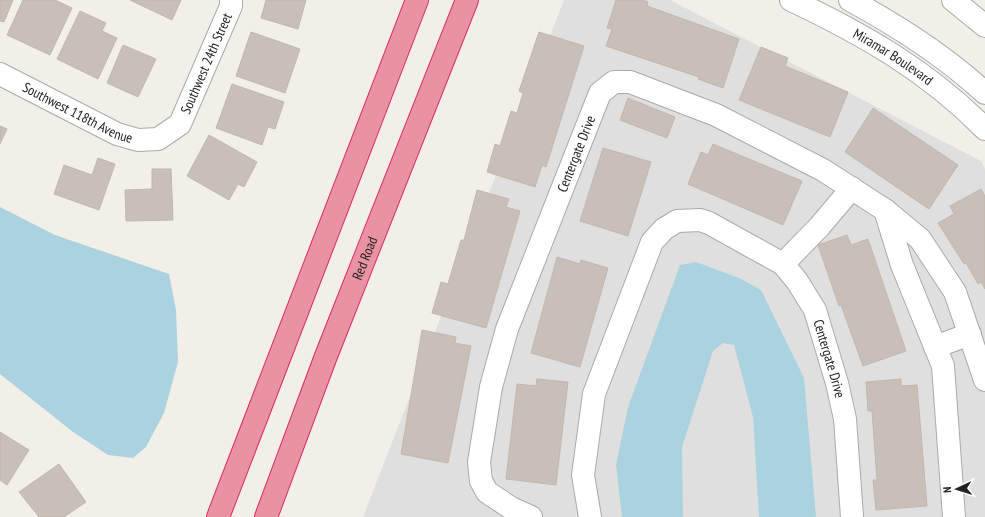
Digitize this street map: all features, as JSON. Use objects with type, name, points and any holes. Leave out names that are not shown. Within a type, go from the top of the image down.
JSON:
[{"type":"highway","points":[[218,517],[417,0]]},
{"type":"highway","name":"Red Road","points":[[266,517],[326,356],[467,0]]},
{"type":"street","name":"Southwest 24th Street","points":[[158,138],[180,124],[231,6],[231,0]]},
{"type":"street","name":"Miramar Boulevard","points":[[791,0],[872,41],[914,68],[952,98],[985,129]]},
{"type":"street","name":"Miramar Boulevard","points":[[850,0],[884,18],[964,73],[985,93]]},
{"type":"street","points":[[953,0],[985,26]]},
{"type":"street","name":"Southwest 118th Avenue","points":[[0,74],[117,134],[138,140],[158,138]]},
{"type":"street","name":"Centergate Drive","points":[[531,517],[509,513],[487,492],[481,481],[479,462],[491,387],[507,329],[600,93],[614,82],[630,82],[716,115],[823,170],[885,210],[920,239],[955,292],[985,380]]},
{"type":"street","points":[[783,264],[819,227],[852,188]]},
{"type":"street","points":[[885,210],[902,265],[943,366],[954,517]]},
{"type":"street","name":"Centergate Drive","points":[[590,517],[583,475],[594,394],[652,242],[664,229],[677,221],[700,220],[709,223],[783,264],[797,280],[816,310],[837,383],[845,419],[852,517]]},
{"type":"street","points":[[935,347],[970,334]]},
{"type":"shaded area","points":[[564,0],[670,0],[981,161],[985,169],[985,517],[363,517]]},
{"type":"water","points":[[0,207],[55,235],[169,274],[176,310],[178,362],[164,413],[146,447],[133,458],[108,455],[73,432],[0,374]]},
{"type":"water","points":[[696,262],[739,278],[761,290],[804,378],[816,517],[759,517],[753,417],[734,345],[723,343],[713,351],[682,447],[683,517],[622,517],[616,465],[628,407],[680,265]]},
{"type":"building","points":[[0,0],[13,0],[4,22],[0,21]]},
{"type":"building","points":[[23,0],[55,0],[72,8],[50,55],[7,35]]},
{"type":"building","points":[[130,0],[181,0],[172,20]]},
{"type":"building","points":[[266,0],[306,0],[298,29],[261,18]]},
{"type":"building","points":[[616,0],[642,0],[648,2],[647,6],[739,39],[723,88],[698,79],[699,77],[606,46],[612,29],[607,28]]},
{"type":"building","points":[[80,11],[106,23],[102,31],[117,38],[98,79],[57,59]]},
{"type":"building","points":[[251,32],[300,49],[285,93],[236,76]]},
{"type":"building","points":[[539,32],[584,46],[546,167],[542,165],[535,187],[487,172],[495,144],[500,146],[511,111],[517,113],[523,93],[519,91]]},
{"type":"building","points":[[123,45],[156,59],[138,97],[107,83]]},
{"type":"building","points":[[761,47],[788,58],[785,66],[848,92],[830,137],[739,100]]},
{"type":"building","points":[[232,84],[284,102],[275,129],[268,127],[262,145],[216,128]]},
{"type":"building","points":[[628,98],[675,117],[667,138],[620,120]]},
{"type":"building","points":[[873,108],[958,165],[929,209],[845,152]]},
{"type":"building","points":[[0,126],[7,129],[0,144]]},
{"type":"building","points":[[209,135],[257,162],[244,187],[238,184],[229,200],[187,176]]},
{"type":"building","points":[[713,144],[802,181],[783,225],[688,184],[701,152],[708,155]]},
{"type":"building","points":[[603,148],[651,162],[628,236],[580,221]]},
{"type":"building","points":[[98,158],[115,164],[99,210],[54,194],[64,165],[92,175]]},
{"type":"building","points":[[152,169],[171,169],[173,220],[126,221],[125,190],[152,189]]},
{"type":"building","points":[[981,189],[985,196],[985,289],[981,282],[978,284],[966,263],[964,264],[938,223],[954,214],[950,206]]},
{"type":"building","points":[[477,190],[509,199],[506,207],[520,211],[486,328],[432,313],[441,282],[448,284],[461,240],[464,240]]},
{"type":"building","points":[[847,235],[851,245],[868,239],[906,351],[863,366],[841,305],[839,306],[818,245]]},
{"type":"building","points":[[557,257],[580,264],[581,260],[608,268],[580,367],[531,353]]},
{"type":"building","points":[[422,330],[456,337],[455,343],[471,346],[448,463],[401,454]]},
{"type":"building","points":[[537,379],[568,382],[556,485],[506,479],[517,384],[536,386]]},
{"type":"building","points":[[901,379],[901,386],[917,385],[927,506],[876,510],[873,480],[877,480],[872,411],[868,411],[866,382]]},
{"type":"building","points":[[0,432],[29,450],[7,485],[0,480]]},
{"type":"building","points":[[59,464],[86,502],[64,517],[39,517],[19,492]]}]
